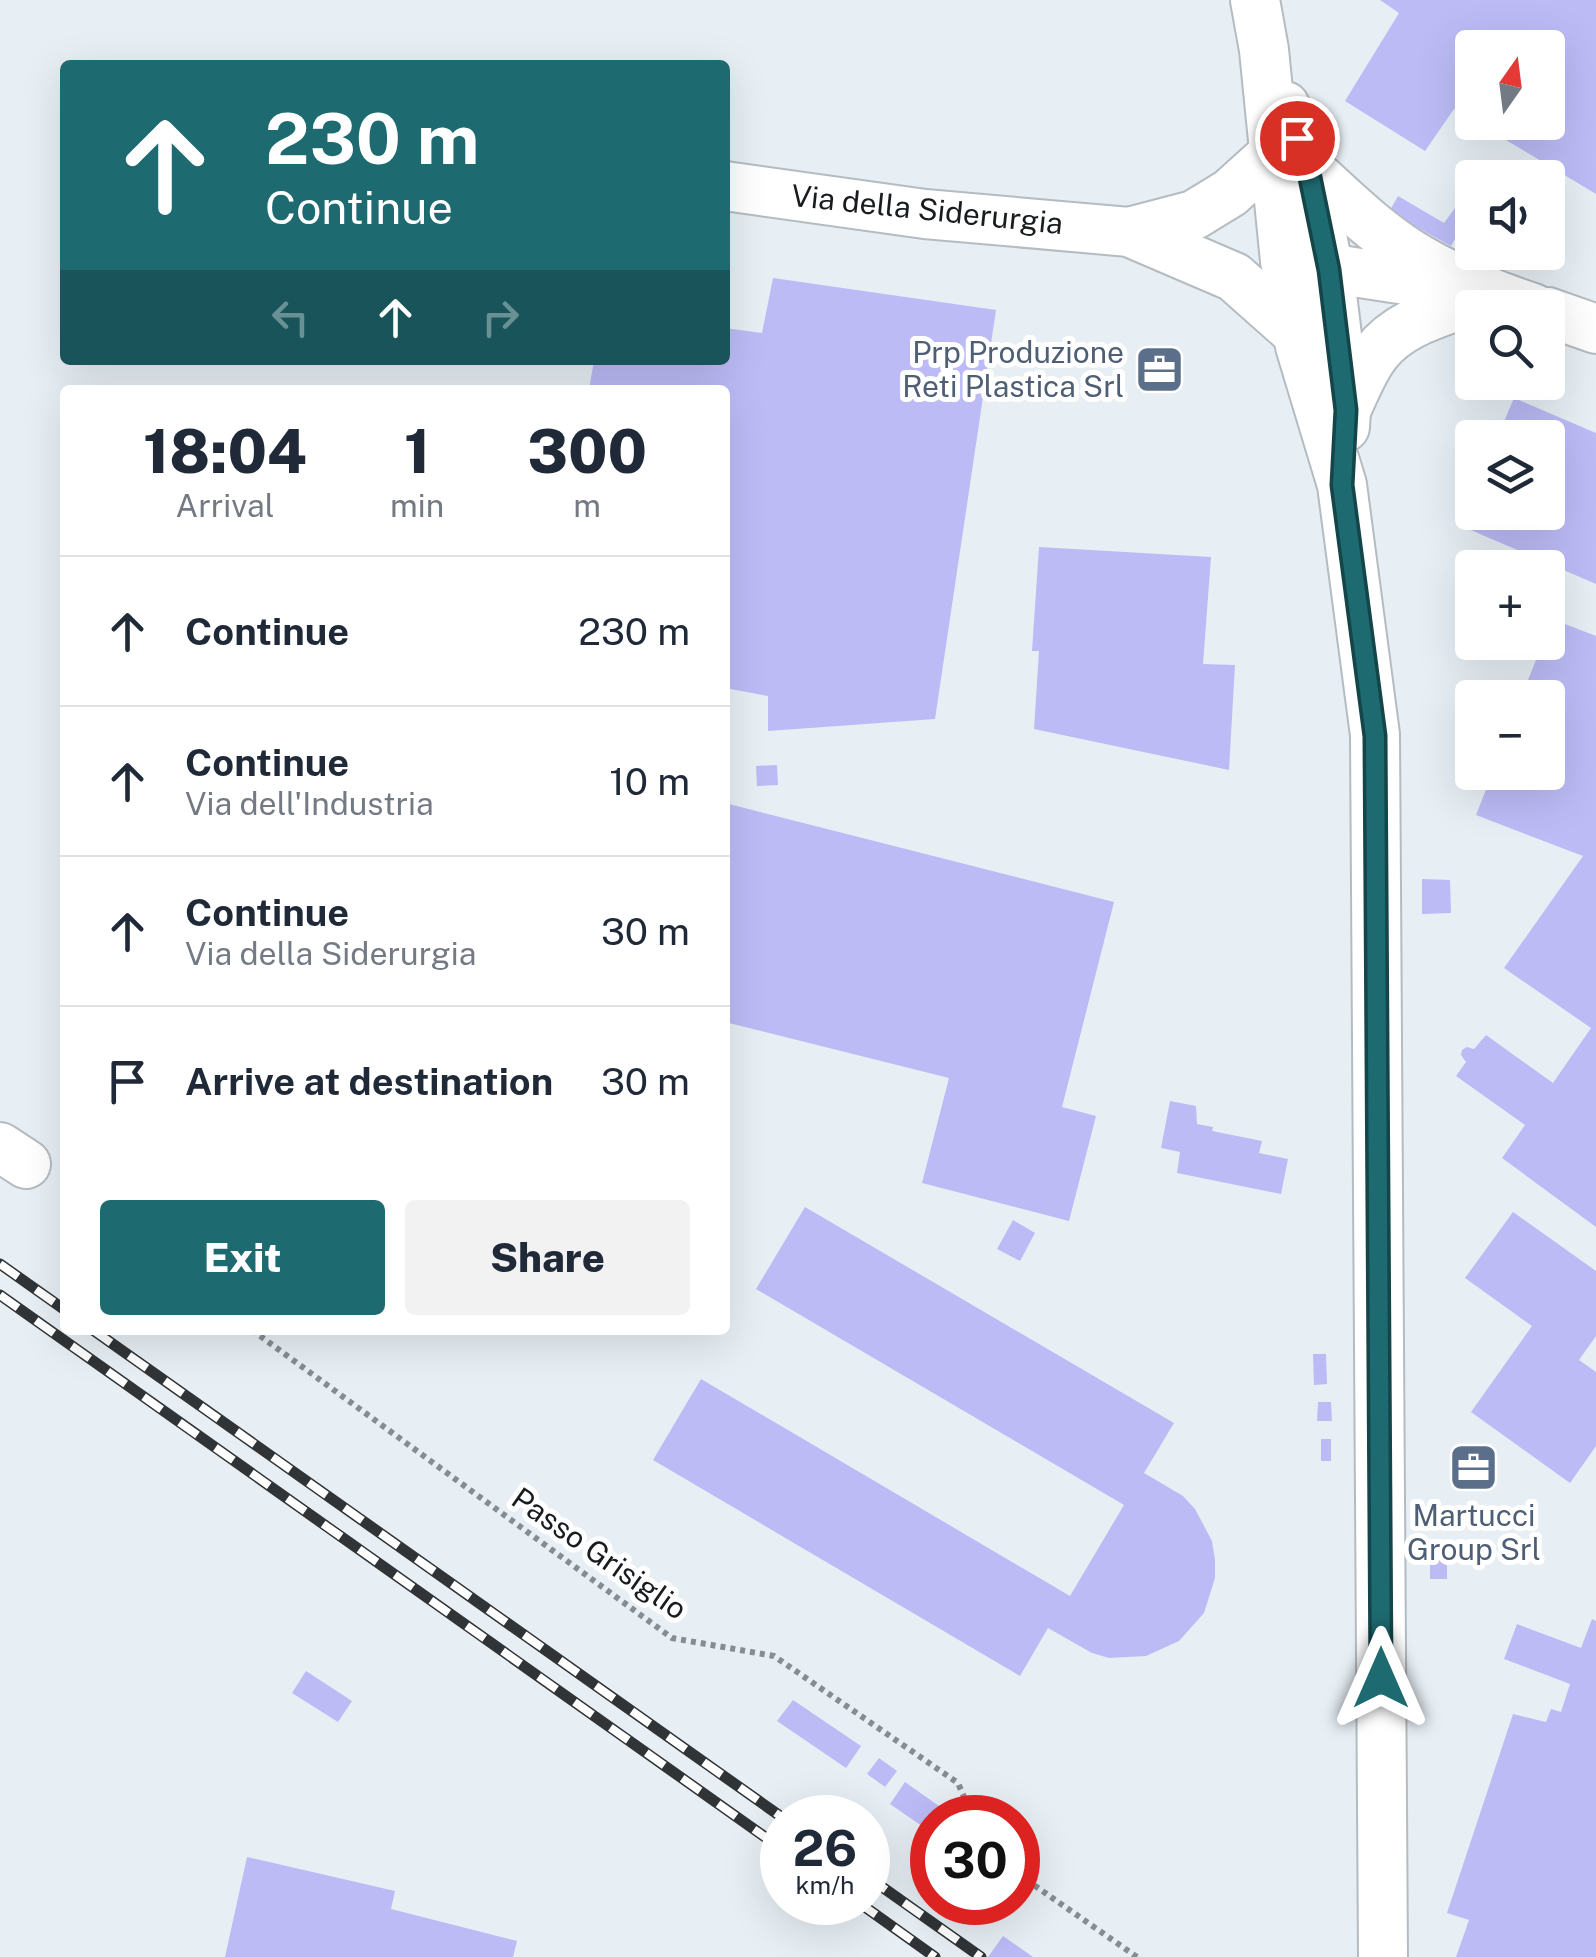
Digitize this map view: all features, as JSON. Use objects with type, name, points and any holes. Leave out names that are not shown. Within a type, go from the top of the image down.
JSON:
[{"type":"street","points":[[1255,0],[1290,161],[1307,266],[1346,410],[1342,485]]},
{"type":"street","points":[[1290,161],[1412,255],[1490,290]]},
{"type":"street","name":"Via della Siderurgia","points":[[1130,232],[1194,215],[1290,161]]},
{"type":"street","name":"Via della Siderurgia","points":[[730,187],[925,214],[1130,232],[1234,276],[1297,333]]},
{"type":"street","points":[[1130,232],[1455,291]]},
{"type":"street","points":[[1307,266],[1297,333],[1342,485],[1375,736],[1383,1957]]},
{"type":"street","points":[[1346,410],[1376,353],[1412,322],[1455,312]]},
{"type":"street","points":[[1565,318],[1596,329]]},
{"type":"path","name":"Passo Grisiglio","points":[[259,1335],[672,1638],[774,1656],[958,1783],[963,1795]]},
{"type":"path","points":[[1040,1889],[1137,1957]]},
{"type":"building","points":[[1380,0],[1596,0],[1596,194],[1565,175],[1565,160],[1539,160],[1506,140],[1565,140],[1565,30],[1455,30],[1455,110],[1425,151],[1345,101],[1399,13]]},
{"type":"building","points":[[1398,196],[1444,223],[1455,208],[1455,239],[1451,246],[1389,212]]},
{"type":"building","points":[[773,278],[996,310],[935,719],[768,731],[768,696],[730,689],[730,385],[590,385],[593,365],[730,365],[730,329],[762,333]]},
{"type":"building","points":[[1513,400],[1519,400],[1596,433],[1596,584],[1565,571],[1565,550],[1517,550],[1471,530],[1565,530],[1565,420],[1505,420]]},
{"type":"building","points":[[1039,547],[1211,557],[1203,664],[1235,665],[1229,770],[1034,729],[1039,651],[1032,651]]},
{"type":"building","points":[[1565,624],[1596,636],[1596,1227],[1502,1158],[1525,1125],[1456,1076],[1466,1062],[1462,1050],[1474,1049],[1486,1035],[1553,1083],[1591,1028],[1504,968],[1583,856],[1476,815],[1486,790],[1565,790],[1565,680],[1528,680],[1536,660],[1565,660]]},
{"type":"building","points":[[777,765],[778,785],[757,786],[756,766]]},
{"type":"building","points":[[730,804],[1114,902],[1062,1107],[1096,1116],[1069,1221],[922,1183],[949,1078],[730,1023]]},
{"type":"building","points":[[1422,879],[1450,880],[1451,913],[1422,914]]},
{"type":"building","points":[[1170,1101],[1196,1106],[1197,1124],[1262,1141],[1259,1153],[1288,1159],[1281,1194],[1177,1173],[1180,1152],[1161,1148]]},
{"type":"building","points":[[805,1207],[1174,1423],[1144,1473],[1183,1496],[1195,1509],[1212,1541],[1215,1560],[1215,1578],[1204,1613],[1179,1641],[1146,1656],[1109,1658],[1092,1653],[1048,1628],[1020,1676],[653,1460],[701,1379],[1070,1596],[1124,1505],[756,1289]]},
{"type":"building","points":[[1513,1212],[1596,1271],[1596,1336],[1579,1360],[1596,1372],[1596,1446],[1570,1483],[1471,1412],[1532,1326],[1465,1278]]},
{"type":"building","points":[[1013,1220],[1035,1233],[1020,1261],[997,1249]]},
{"type":"building","points":[[1313,1354],[1326,1354],[1327,1384],[1314,1385]]},
{"type":"building","points":[[1318,1402],[1331,1402],[1332,1421],[1317,1421]]},
{"type":"building","points":[[1321,1439],[1331,1439],[1331,1461],[1321,1461]]},
{"type":"building","points":[[1447,1556],[1447,1579],[1430,1579],[1430,1557]]},
{"type":"building","points":[[1592,1619],[1596,1621],[1596,1957],[1456,1957],[1469,1920],[1447,1913],[1513,1714],[1546,1722],[1551,1709],[1561,1712],[1570,1684],[1504,1659],[1517,1624],[1581,1648]]},
{"type":"building","points":[[306,1671],[352,1701],[338,1722],[292,1693]]},
{"type":"building","points":[[793,1700],[861,1746],[846,1768],[777,1721]]},
{"type":"building","points":[[879,1758],[897,1771],[885,1787],[867,1774]]},
{"type":"building","points":[[905,1782],[923,1795],[910,1795],[910,1818],[890,1804]]},
{"type":"building","points":[[247,1857],[395,1891],[391,1909],[517,1941],[513,1957],[225,1957]]},
{"type":"building","points":[[1003,1936],[1033,1957],[988,1957]]},
{"type":"railway","points":[[0,1264],[60,1306]]},
{"type":"railway","points":[[0,1295],[760,1833]]},
{"type":"railway","points":[[100,1335],[760,1802]]},
{"type":"railway","points":[[890,1893],[981,1957]]},
{"type":"railway","points":[[890,1925],[935,1957]]},
{"type":"place","name":"Prp Produzione Reti Plastica Srl","points":[[1159,370]]},
{"type":"place","name":"Martucci Group Srl","points":[[1474,1467]]},
{"type":"route","points":[[1297,138],[1308,168],[1329,270],[1346,410],[1342,485],[1375,736],[1381,1678]]}]
